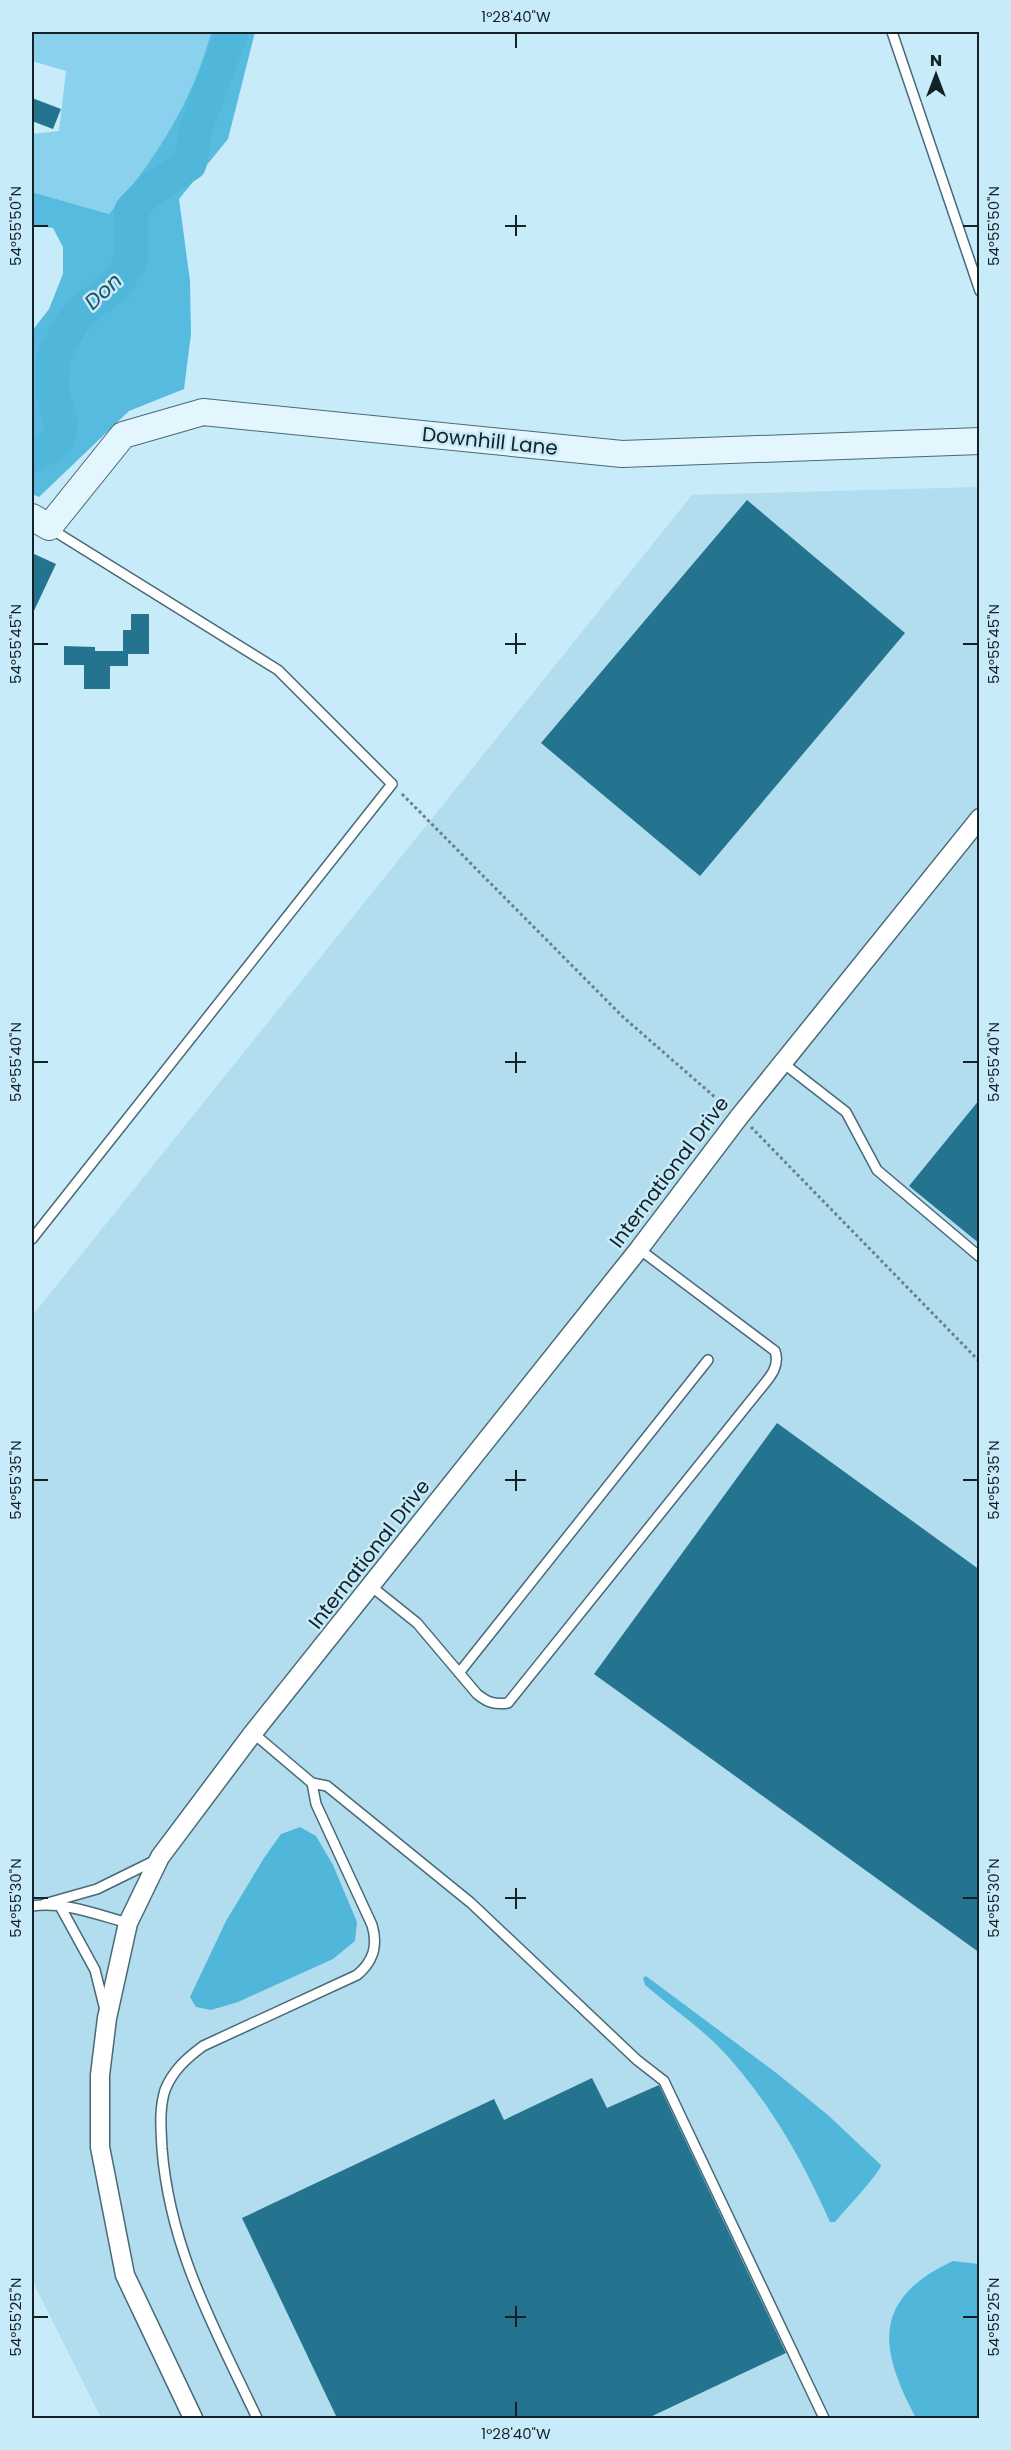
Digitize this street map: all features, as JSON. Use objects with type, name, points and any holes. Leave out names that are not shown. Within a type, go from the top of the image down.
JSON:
[{"type":"street","name":"Downhill Lane","points":[[40,522],[123,435],[203,412],[622,454],[980,441]]},
{"type":"street","name":"International Drive","points":[[193,2418],[125,2275],[100,2147],[100,2074],[107,2018],[128,1923],[160,1857],[253,1733],[372,1587],[783,1063],[980,818]]},
{"type":"lane","points":[[892,32],[980,291]]},
{"type":"lane","points":[[32,1239],[392,784],[278,670],[40,522]]},
{"type":"lane","points":[[783,1063],[846,1112],[877,1170],[980,1257]]},
{"type":"lane","points":[[372,1587],[417,1623],[487,1702],[497,1705],[508,1703],[776,1367],[778,1359],[775,1351],[639,1249]]},
{"type":"lane","points":[[459,1673],[708,1360]]},
{"type":"lane","points":[[253,1733],[312,1783],[327,1786],[440,1876],[637,2060],[664,2081],[824,2418]]},
{"type":"lane","points":[[257,2418],[183,2258],[164,2164],[160,2118],[165,2091],[185,2059],[203,2046],[357,1975],[371,1960],[376,1936],[316,1804],[312,1783]]},
{"type":"lane","points":[[32,1906],[97,1889],[160,1857]]},
{"type":"lane","points":[[44,1904],[128,1923]]},
{"type":"lane","points":[[60,1906],[95,1970],[107,2018]]},
{"type":"path","points":[[392,784],[622,1016],[723,1104]]},
{"type":"path","points":[[754,1130],[980,1362]]},
{"type":"shaded area","points":[[32,32],[211,32],[183,106],[157,151],[109,214],[32,192],[32,134],[59,131],[66,71],[32,61]]},
{"type":"shaded area","points":[[211,32],[255,32],[228,139],[179,199],[190,281],[191,334],[184,389],[129,411],[39,497],[32,494],[32,331],[49,309],[63,274],[63,247],[53,228],[32,225],[32,192],[109,214],[157,151],[183,106]]},
{"type":"shaded area","points":[[979,487],[979,2418],[101,2418],[32,2280],[32,1316],[692,495]]},
{"type":"shaded area","points":[[300,1827],[316,1836],[333,1865],[357,1922],[355,1941],[333,1959],[238,2002],[211,2010],[196,2007],[190,1997],[226,1921],[281,1834]]},
{"type":"shaded area","points":[[646,1976],[779,2075],[829,2116],[881,2165],[869,2183],[835,2222],[830,2222],[781,2128],[751,2084],[716,2044],[645,1985],[643,1978]]},
{"type":"shaded area","points":[[953,2261],[979,2264],[979,2418],[916,2418],[895,2370],[890,2348],[890,2328],[896,2309],[907,2292],[926,2276]]},
{"type":"building","points":[[32,98],[61,109],[53,129],[32,121]]},
{"type":"building","points":[[747,500],[905,633],[700,876],[541,743]]},
{"type":"building","points":[[32,553],[56,564],[32,615]]},
{"type":"building","points":[[131,614],[149,614],[149,654],[128,654],[128,666],[110,666],[110,689],[84,689],[84,665],[64,665],[64,646],[95,647],[95,651],[123,651],[123,630],[131,630]]},
{"type":"building","points":[[980,1099],[980,1244],[909,1186]]},
{"type":"building","points":[[777,1423],[980,1570],[980,1953],[594,1674]]},
{"type":"building","points":[[592,2078],[607,2108],[659,2085],[786,2353],[648,2418],[337,2418],[242,2218],[494,2099],[504,2120]]},
{"type":"waterway","name":"Don","points":[[32,456],[52,446],[59,436],[61,423],[52,391],[53,357],[77,315],[116,285],[131,261],[131,210],[149,191],[190,164],[197,125],[232,32]]}]
